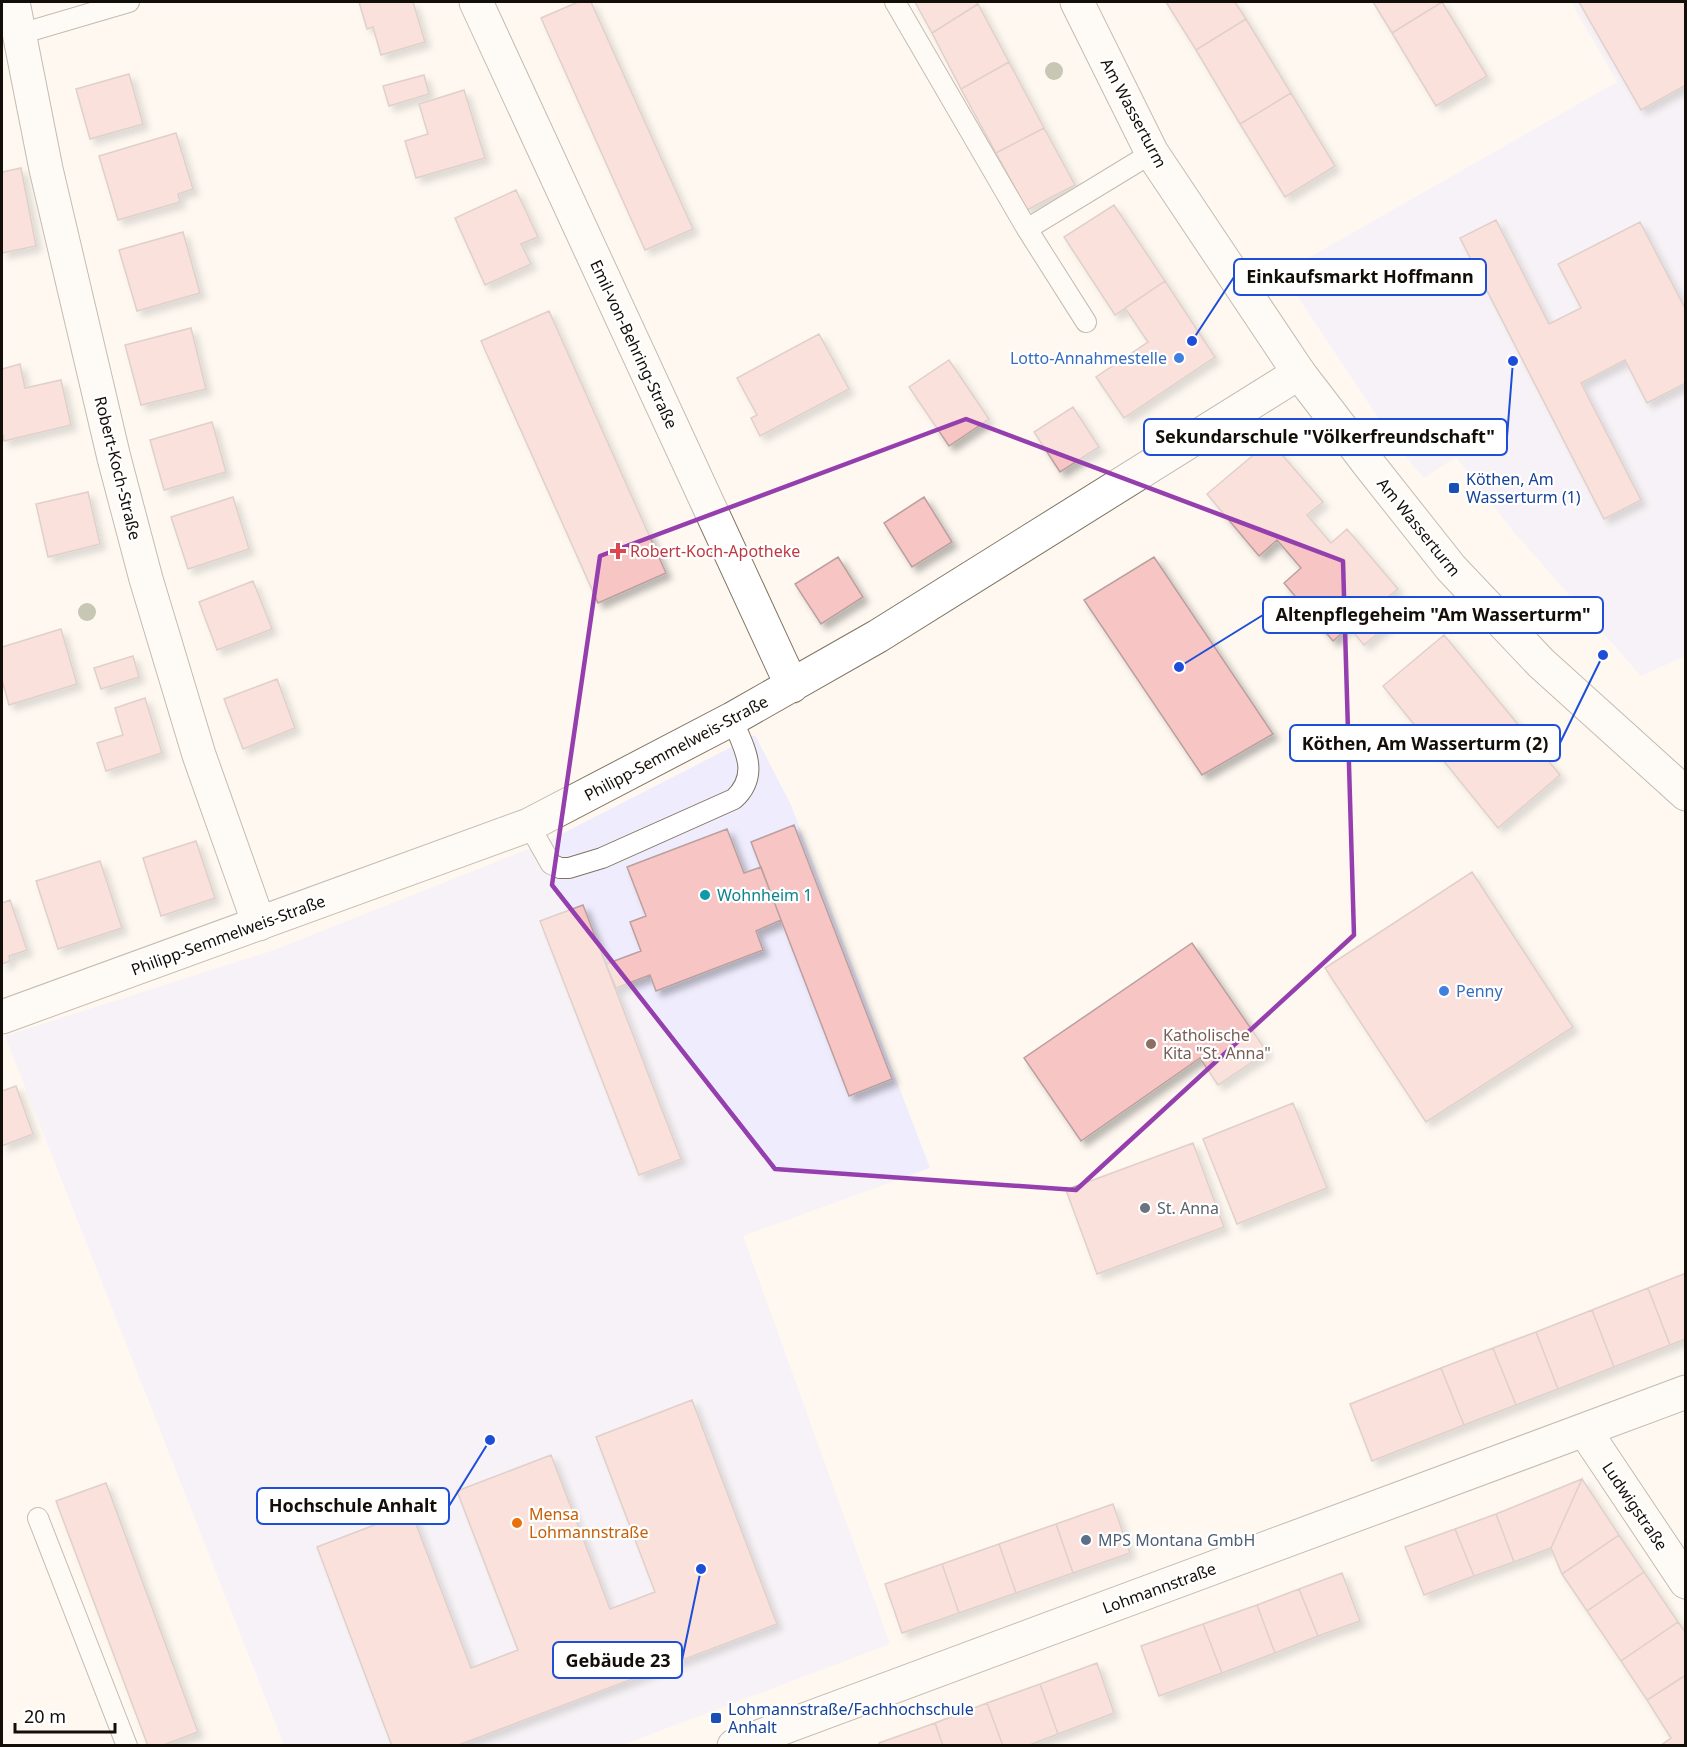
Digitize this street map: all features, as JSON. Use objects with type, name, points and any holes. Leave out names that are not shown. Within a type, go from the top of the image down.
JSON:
[{"type":"street","name":"Robert-Koch-Straße","points":[[13,2],[45,169],[114,458],[146,579],[199,755],[259,924]]},
{"type":"street","name":"Emil-von-Behring-Straße","points":[[476,2],[792,686]]},
{"type":"street","name":"Am Wasserturm","points":[[1077,2],[1152,153],[1299,373],[1451,568],[1541,663],[1686,794]]},
{"type":"street","name":"Philipp-Semmelweis-Straße","points":[[2,1017],[529,825],[732,719],[878,636],[1299,373]]},
{"type":"street","name":"Lohmannstraße","points":[[734,1746],[1686,1392]]},
{"type":"street","name":"Ludwigstraße","points":[[1585,1431],[1686,1582]]},
{"type":"lane","points":[[20,34],[129,2]]},
{"type":"lane","points":[[895,2],[1027,230],[1086,322]]},
{"type":"lane","points":[[1027,230],[1152,153]]},
{"type":"lane","points":[[529,825],[551,864],[560,868],[569,868],[602,858],[734,799],[747,782],[749,765],[732,719]]},
{"type":"lane","points":[[38,1518],[127,1746]]},
{"type":"highlighted area","points":[[966,419],[1343,561],[1354,935],[1076,1190],[775,1169],[552,885],[600,556]]},
{"type":"shaded area","points":[[1571,2],[1685,2],[1685,656],[1641,676],[1513,531],[1456,457],[1424,478],[1399,449],[1282,273],[1617,82]]},
{"type":"shaded area","points":[[755,735],[791,805],[930,1168],[743,1236],[890,1644],[622,1745],[284,1745],[5,1036],[274,950],[544,843]]},
{"type":"building","points":[[359,2],[413,2],[425,42],[381,55],[373,27],[367,29]]},
{"type":"building","points":[[578,2],[591,2],[693,229],[645,250],[541,18]]},
{"type":"building","points":[[915,2],[976,2],[978,4],[932,33]]},
{"type":"building","points":[[1166,2],[1235,2],[1246,19],[1196,50]]},
{"type":"building","points":[[1373,2],[1442,2],[1392,33]]},
{"type":"building","points":[[1442,2],[1487,76],[1436,106],[1392,33]]},
{"type":"building","points":[[1579,2],[1686,2],[1686,85],[1641,110]]},
{"type":"building","points":[[978,4],[1009,62],[961,89],[932,33]]},
{"type":"building","points":[[1246,19],[1291,93],[1240,124],[1196,50]]},
{"type":"building","points":[[1009,62],[1044,128],[996,153],[961,89]]},
{"type":"building","points":[[129,74],[143,124],[90,139],[76,89]]},
{"type":"building","points":[[424,75],[429,94],[389,106],[383,86]]},
{"type":"building","points":[[464,90],[485,158],[416,178],[405,141],[428,134],[419,104]]},
{"type":"building","points":[[1291,93],[1335,166],[1285,197],[1240,124]]},
{"type":"building","points":[[1044,128],[1075,185],[1027,210],[996,153]]},
{"type":"building","points":[[176,133],[193,189],[178,194],[180,202],[118,220],[99,156]]},
{"type":"building","points":[[21,168],[36,246],[2,253],[2,172]]},
{"type":"building","points":[[516,190],[538,237],[521,244],[531,264],[485,285],[455,218]]},
{"type":"building","points":[[1114,205],[1165,281],[1115,315],[1064,237]]},
{"type":"building","points":[[1496,220],[1549,324],[1581,308],[1558,264],[1640,222],[1686,310],[1686,383],[1647,403],[1625,360],[1581,383],[1641,500],[1604,519],[1460,238]]},
{"type":"building","points":[[183,232],[200,293],[137,311],[119,250]]},
{"type":"building","points":[[1165,281],[1215,357],[1124,418],[1096,377],[1148,342],[1125,308]]},
{"type":"building","points":[[549,311],[666,573],[598,603],[481,341]]},
{"type":"building","points":[[191,328],[206,389],[141,405],[125,345]]},
{"type":"building","points":[[819,334],[849,389],[760,436],[751,418],[757,415],[737,378]]},
{"type":"building","points":[[949,360],[989,419],[949,446],[909,387]]},
{"type":"building","points":[[20,364],[25,388],[61,380],[71,425],[4,441],[2,435],[2,369]]},
{"type":"building","points":[[1073,407],[1099,447],[1060,472],[1034,432]]},
{"type":"building","points":[[212,422],[226,472],[164,490],[150,440]]},
{"type":"building","points":[[1270,441],[1323,502],[1307,515],[1331,543],[1347,529],[1398,589],[1383,601],[1397,617],[1364,645],[1349,627],[1333,641],[1284,583],[1301,568],[1277,540],[1259,556],[1207,494]]},
{"type":"building","points":[[88,492],[100,544],[48,557],[36,504]]},
{"type":"building","points":[[233,497],[249,549],[188,569],[171,517]]},
{"type":"building","points":[[924,497],[952,542],[912,567],[884,523]]},
{"type":"building","points":[[838,557],[863,597],[821,624],[795,584]]},
{"type":"building","points":[[1154,557],[1273,734],[1202,775],[1084,600]]},
{"type":"building","points":[[253,581],[272,629],[217,650],[199,602]]},
{"type":"building","points":[[61,629],[77,684],[9,705],[2,680],[2,647]]},
{"type":"building","points":[[1444,635],[1560,775],[1498,828],[1383,686]]},
{"type":"building","points":[[133,656],[139,677],[101,689],[94,668]]},
{"type":"building","points":[[277,679],[295,728],[243,749],[224,699]]},
{"type":"building","points":[[145,698],[162,753],[106,771],[97,743],[123,735],[115,708]]},
{"type":"building","points":[[794,825],[892,1079],[849,1096],[751,842]]},
{"type":"building","name":"Wohnheim 1","points":[[727,829],[744,873],[761,867],[781,920],[756,931],[763,950],[656,991],[650,975],[616,988],[606,964],[641,951],[630,922],[646,916],[627,867]]},
{"type":"building","points":[[196,841],[215,898],[161,916],[143,858]]},
{"type":"building","points":[[100,861],[122,928],[58,949],[36,881]]},
{"type":"building","points":[[1472,872],[1573,1027],[1426,1122],[1325,968]]},
{"type":"building","points":[[10,900],[27,950],[9,956],[10,961],[2,964],[2,903]]},
{"type":"building","points":[[583,905],[681,1159],[639,1175],[540,921]]},
{"type":"building","points":[[1192,943],[1267,1052],[1218,1085],[1200,1058],[1081,1141],[1024,1058]]},
{"type":"building","points":[[16,1086],[33,1134],[2,1146],[2,1091]]},
{"type":"building","points":[[1293,1103],[1327,1188],[1237,1224],[1203,1139]]},
{"type":"building","name":"St. Anna","points":[[1193,1143],[1224,1227],[1097,1274],[1066,1190]]},
{"type":"building","points":[[1686,1273],[1686,1339],[1670,1345],[1648,1288]]},
{"type":"building","points":[[1648,1288],[1670,1345],[1614,1367],[1592,1310]]},
{"type":"building","points":[[1592,1310],[1614,1367],[1558,1389],[1536,1332]]},
{"type":"building","points":[[1536,1332],[1558,1389],[1516,1405],[1493,1348]]},
{"type":"building","points":[[1493,1348],[1516,1405],[1464,1425],[1441,1368]]},
{"type":"building","points":[[1441,1368],[1464,1425],[1372,1461],[1350,1404]]},
{"type":"building","points":[[692,1400],[777,1624],[456,1746],[392,1746],[317,1547],[411,1511],[471,1668],[518,1650],[457,1491],[551,1455],[610,1609],[655,1592],[596,1437]]},
{"type":"building","points":[[1582,1479],[1551,1548],[1514,1562],[1496,1514]]},
{"type":"building","points":[[1582,1479],[1619,1535],[1562,1574],[1551,1548]]},
{"type":"building","points":[[106,1483],[198,1732],[161,1746],[148,1746],[56,1501]]},
{"type":"building","points":[[1113,1504],[1130,1553],[1073,1573],[1056,1524]]},
{"type":"building","points":[[1496,1514],[1514,1562],[1474,1576],[1455,1529]]},
{"type":"building","points":[[1056,1524],[1073,1573],[1016,1593],[999,1544]]},
{"type":"building","points":[[1455,1529],[1474,1576],[1424,1595],[1405,1547]]},
{"type":"building","points":[[1619,1535],[1644,1572],[1587,1611],[1562,1574]]},
{"type":"building","points":[[999,1544],[1016,1593],[959,1613],[942,1564]]},
{"type":"building","points":[[942,1564],[959,1613],[902,1633],[885,1584]]},
{"type":"building","points":[[1644,1572],[1678,1622],[1621,1661],[1587,1611]]},
{"type":"building","points":[[1342,1573],[1360,1621],[1318,1636],[1299,1589]]},
{"type":"building","points":[[1299,1589],[1318,1636],[1275,1653],[1257,1605]]},
{"type":"building","points":[[1257,1605],[1275,1653],[1222,1673],[1203,1624]]},
{"type":"building","points":[[1678,1622],[1686,1633],[1686,1675],[1647,1700],[1621,1661]]},
{"type":"building","points":[[1203,1624],[1222,1673],[1159,1696],[1141,1646]]},
{"type":"building","points":[[1097,1663],[1114,1713],[1058,1734],[1040,1684]]},
{"type":"building","points":[[1686,1675],[1686,1746],[1660,1746],[1671,1738],[1647,1700]]},
{"type":"building","points":[[1040,1684],[1058,1734],[1027,1746],[1003,1746],[987,1703]]},
{"type":"building","points":[[987,1703],[1003,1746],[943,1746],[935,1723]]},
{"type":"building","points":[[935,1723],[943,1746],[880,1746],[879,1743]]},
{"type":"place","name":"Einkaufsmarkt Hoffmann","points":[[1192,341]]},
{"type":"place","name":"Lotto-Annahmestelle","points":[[1179,358]]},
{"type":"place","name":"Sekundarschule \"Völkerfreundschaft\"","points":[[1513,361]]},
{"type":"place","name":"Köthen, Am Wasserturm (1)","points":[[1454,488]]},
{"type":"place","name":"Robert-Koch-Apotheke","points":[[618,551]]},
{"type":"place","name":"Köthen, Am Wasserturm (2)","points":[[1603,655]]},
{"type":"place","name":"Altenpflegeheim \"Am Wasserturm\"","points":[[1179,667]]},
{"type":"place","name":"Wohnheim 1","points":[[705,895]]},
{"type":"place","name":"Penny","points":[[1444,991]]},
{"type":"place","name":"Katholische Kita \"St. Anna\"","points":[[1151,1044]]},
{"type":"place","name":"St. Anna","points":[[1145,1208]]},
{"type":"place","name":"Hochschule Anhalt","points":[[490,1440]]},
{"type":"place","name":"Mensa Lohmannstraße","points":[[517,1523]]},
{"type":"place","name":"MPS Montana GmbH","points":[[1086,1540]]},
{"type":"place","name":"Gebäude 23","points":[[701,1569]]},
{"type":"place","name":"Lohmannstraße/Fachhochschule Anhalt","points":[[716,1718]]}]
